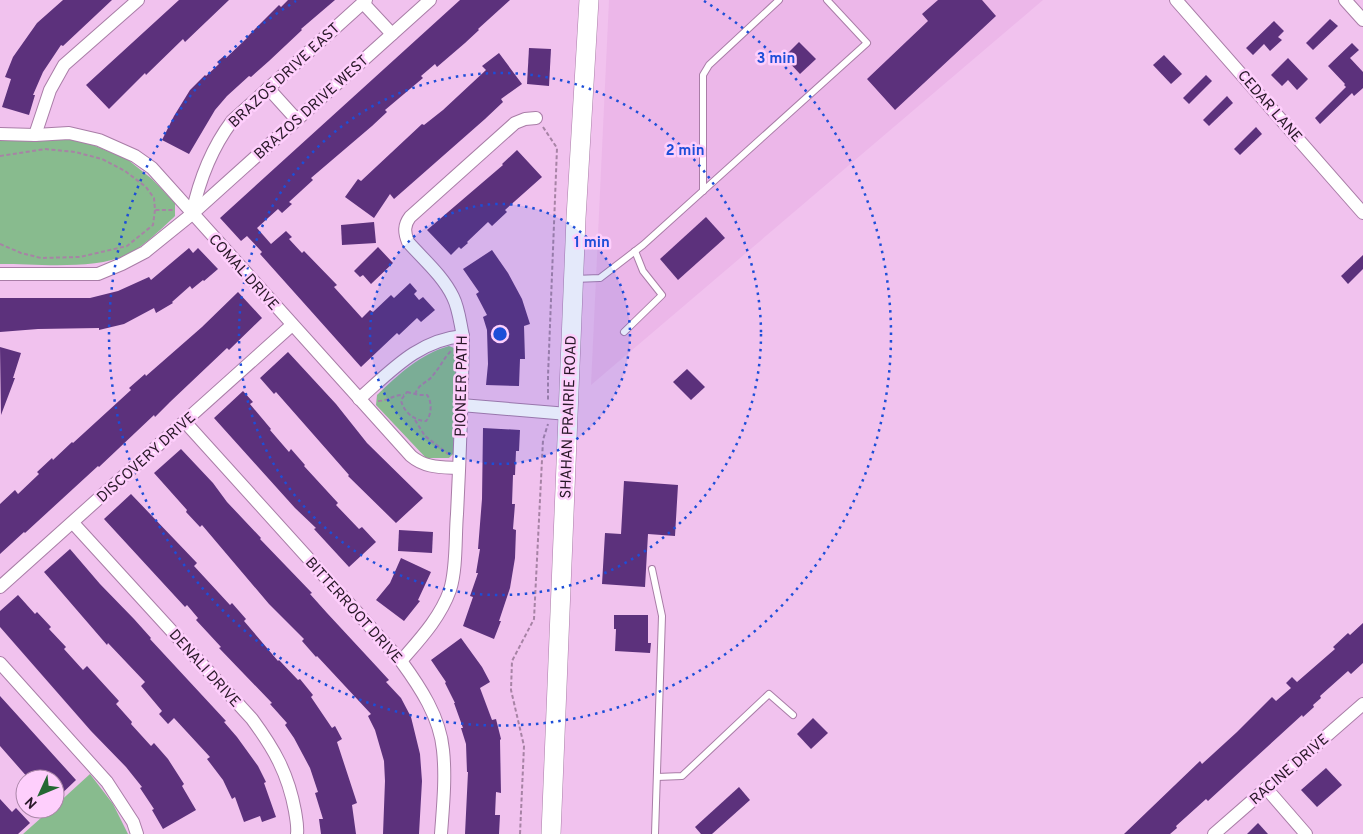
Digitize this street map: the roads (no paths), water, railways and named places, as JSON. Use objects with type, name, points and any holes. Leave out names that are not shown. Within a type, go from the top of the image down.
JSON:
[{"type":"street","points":[[35,135],[50,90],[64,65],[138,0]]},
{"type":"street","name":"BRAZOS DRIVE WEST","points":[[0,274],[98,274],[146,252],[192,214],[430,0]]},
{"type":"street","name":"SHAHAN PRAIRIE ROAD","points":[[551,834],[573,278],[589,0]]},
{"type":"street","name":"CEDAR LANE","points":[[1176,0],[1363,213]]},
{"type":"street","points":[[1345,0],[1363,20]]},
{"type":"street","points":[[365,1],[392,34]]},
{"type":"street","name":"BRAZOS DRIVE EAST","points":[[192,214],[196,195],[220,138],[232,122],[365,1]]},
{"type":"street","points":[[268,88],[297,120]]},
{"type":"street","name":"PIONEER PATH","points":[[401,661],[421,639],[438,615],[450,588],[454,562],[459,468],[463,336],[453,297],[444,282],[408,242],[405,235],[406,223],[410,217],[515,124],[525,118],[536,118]]},
{"type":"street","name":"COMAL DRIVE","points":[[0,134],[35,135],[69,133],[99,140],[126,151],[152,168],[359,400],[419,463],[428,466],[459,468]]},
{"type":"street","name":"DISCOVERY DRIVE","points":[[0,587],[292,325]]},
{"type":"street","points":[[359,400],[417,350],[447,337],[463,336]]},
{"type":"street","points":[[461,405],[568,414]]},
{"type":"street","name":"BITTERROOT DRIVE","points":[[185,422],[401,661],[420,686],[438,727],[443,748],[444,772],[441,834]]},
{"type":"street","name":"DENALI DRIVE","points":[[73,523],[252,719],[271,745],[283,767],[292,793],[297,834]]},
{"type":"street","points":[[0,663],[107,782],[133,822],[138,834]]},
{"type":"street","name":"RACINE DRIVE","points":[[1214,834],[1363,704]]},
{"type":"street","points":[[1266,788],[1306,834]]},
{"type":"lane","points":[[703,191],[703,76],[709,66],[779,0]]},
{"type":"lane","points":[[573,278],[600,278],[635,251],[867,43],[828,0]]},
{"type":"lane","points":[[624,332],[662,296],[643,271],[635,251]]},
{"type":"lane","points":[[652,569],[662,616],[655,834]]},
{"type":"lane","points":[[657,778],[682,776],[769,694],[793,715]]}]
